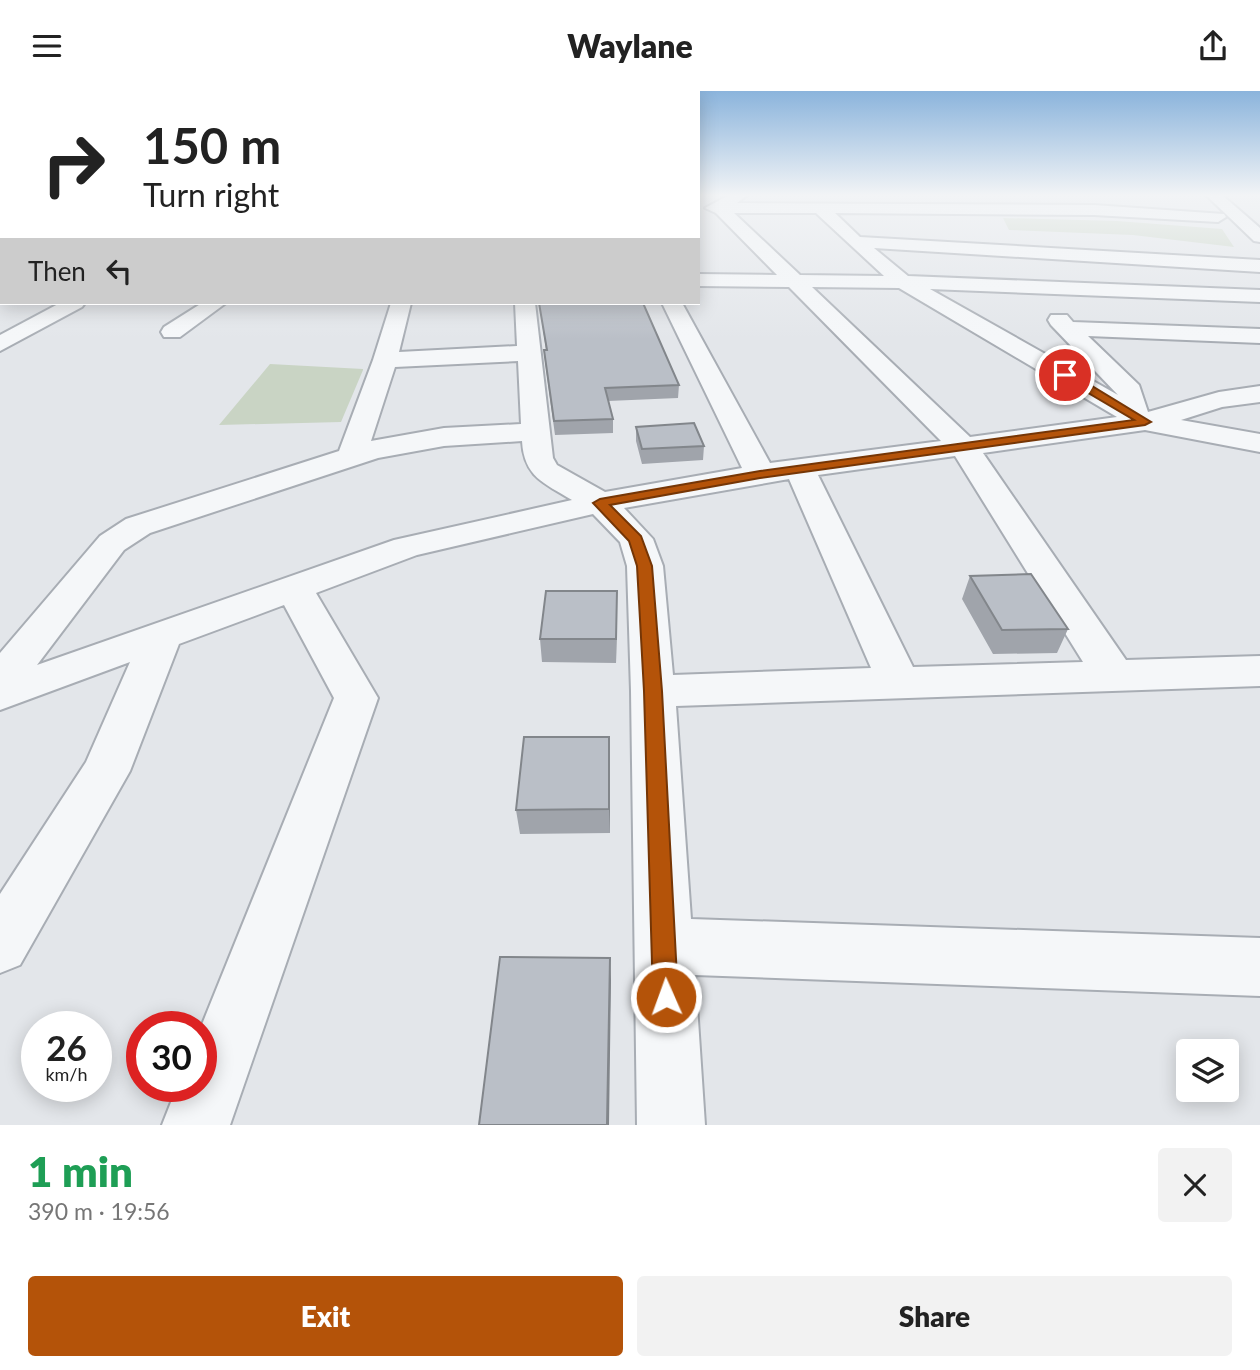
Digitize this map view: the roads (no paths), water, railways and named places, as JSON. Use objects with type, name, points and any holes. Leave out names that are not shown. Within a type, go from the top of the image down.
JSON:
[{"type":"street","points":[[750,242],[796,281],[964,447],[1114,676]]},
{"type":"street","points":[[855,242],[903,282],[1139,417],[1260,443]]},
{"type":"street","points":[[859,242],[1260,264]]},
{"type":"street","points":[[990,242],[993,250]]},
{"type":"street","points":[[1245,242],[1260,264]]},
{"type":"street","points":[[700,280],[903,282],[1260,296]]},
{"type":"street","points":[[1030,287],[1066,328],[1130,391],[1139,417]]},
{"type":"street","points":[[0,344],[71,305]]},
{"type":"street","points":[[172,332],[213,305]]},
{"type":"street","points":[[352,455],[385,360],[400,305]]},
{"type":"street","points":[[525,305],[538,458],[546,471],[600,503],[636,540],[645,566],[653,691],[671,1125]]},
{"type":"street","points":[[673,305],[760,474]]},
{"type":"street","points":[[1066,328],[1260,336]]},
{"type":"street","points":[[385,360],[529,353]]},
{"type":"street","points":[[0,694],[406,547],[600,503],[760,474],[964,447],[1260,394]]},
{"type":"street","points":[[0,682],[106,549],[128,531],[149,521],[352,455],[431,438],[537,432]]},
{"type":"street","points":[[800,469],[899,683]]},
{"type":"street","points":[[196,1125],[355,698],[294,588]]},
{"type":"street","points":[[0,945],[106,771],[162,635]]},
{"type":"street","points":[[653,691],[1260,671]]},
{"type":"street","points":[[664,946],[1260,967]]}]
